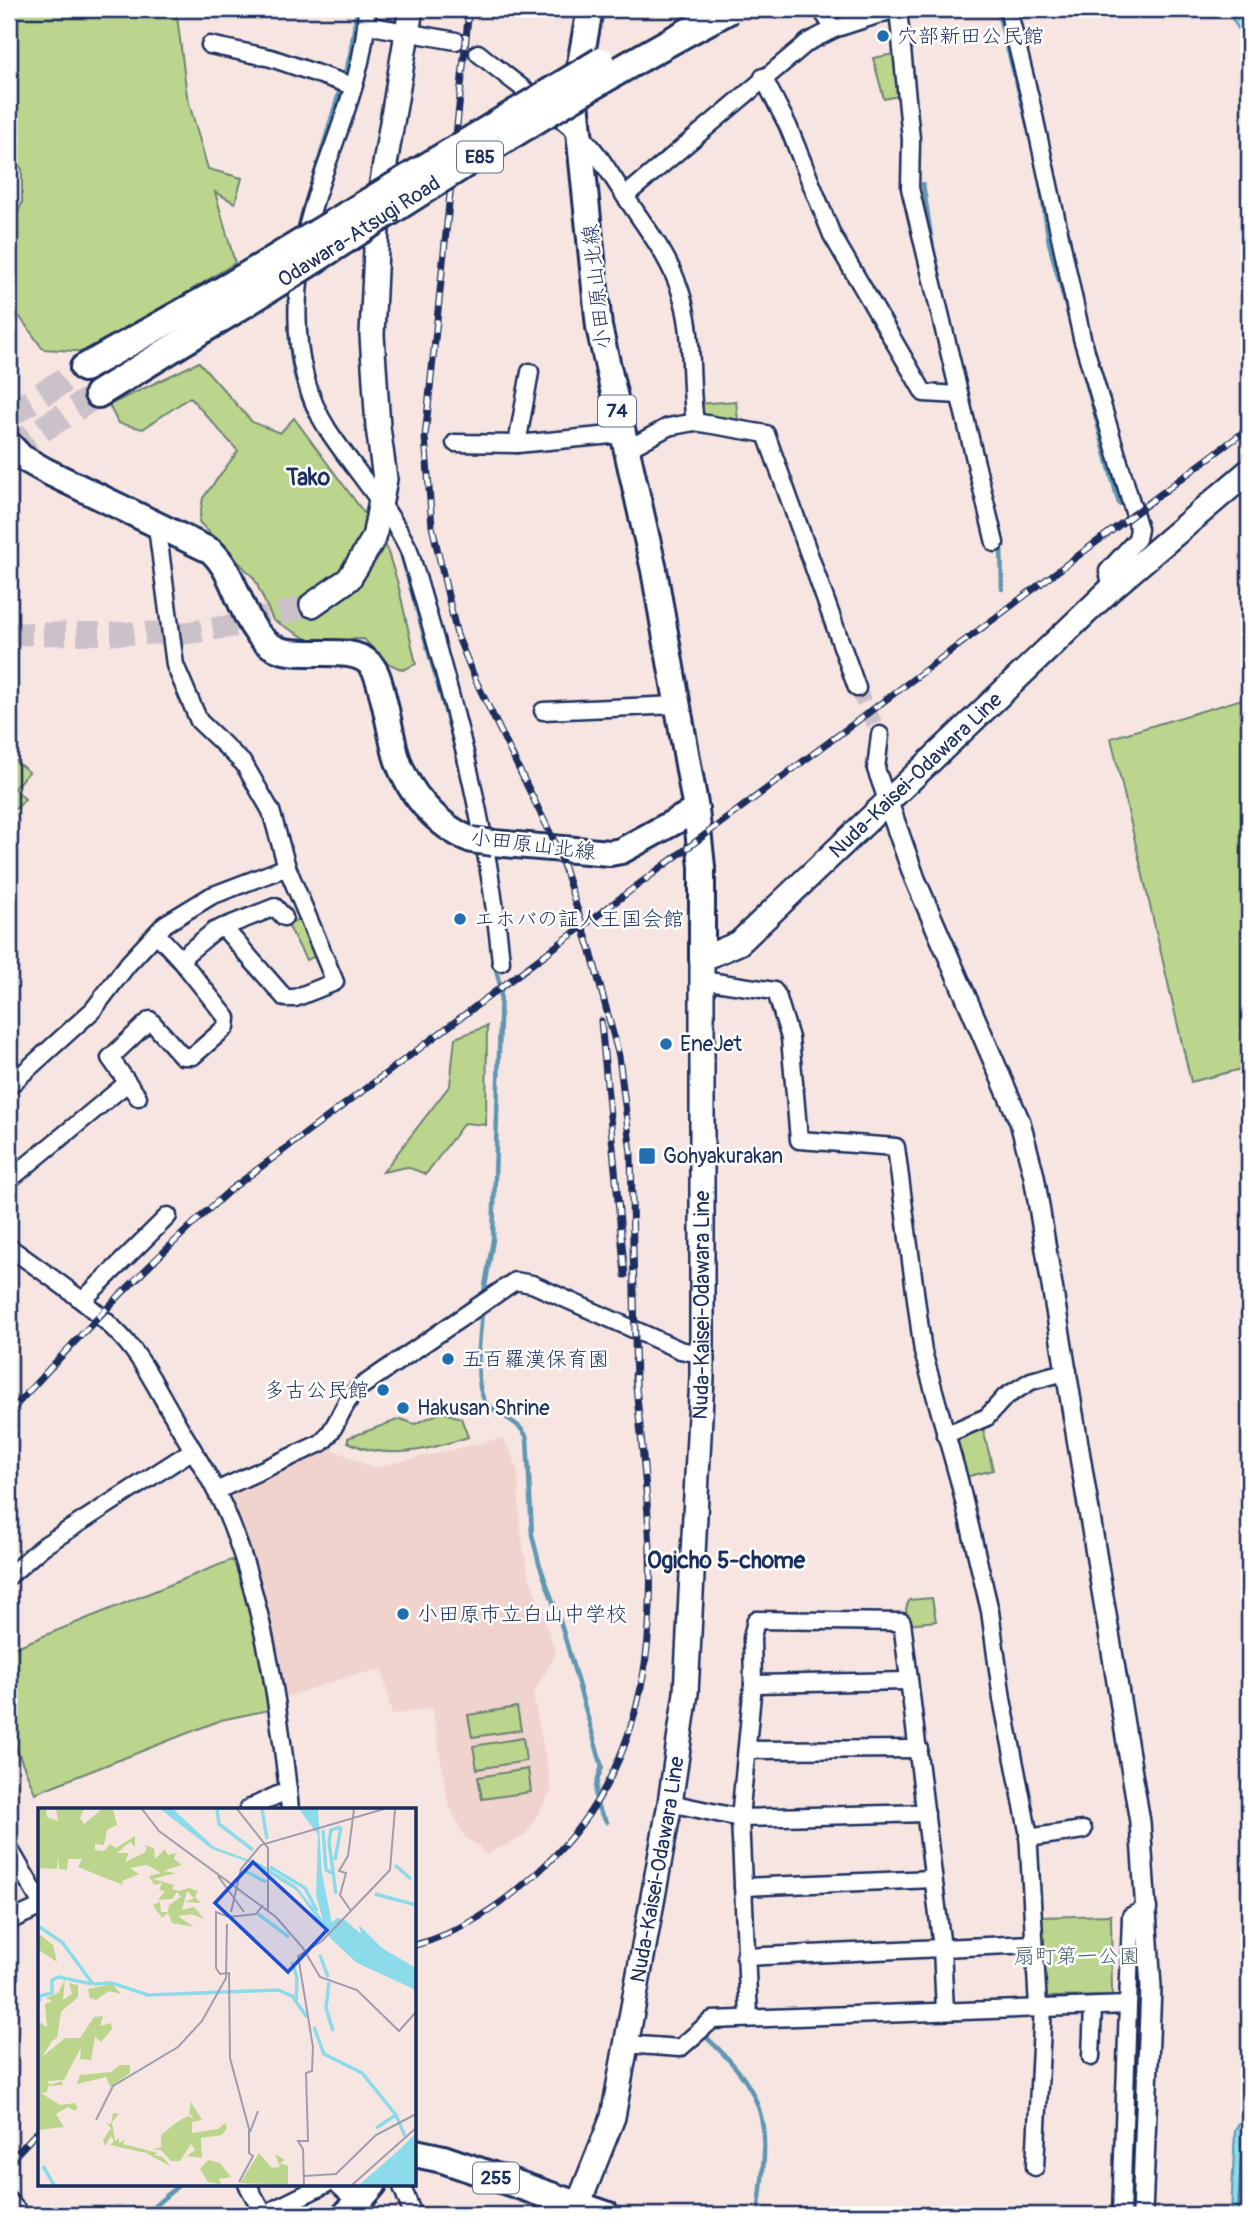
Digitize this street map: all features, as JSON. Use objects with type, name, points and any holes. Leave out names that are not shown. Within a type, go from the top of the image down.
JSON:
[{"type":"highway","name":"Odawara-Atsugi Road","points":[[99,394],[231,299],[544,94],[695,9]]},
{"type":"highway","name":"Odawara-Atsugi Road","points":[[84,368],[231,299],[669,41],[730,9]]},
{"type":"highway","name":"255","points":[[416,2153],[443,2159],[576,2210],[606,2215]]},
{"type":"main road","points":[[312,605],[349,579],[374,538],[385,479],[378,426],[372,335],[378,205],[411,9]]},
{"type":"main road","name":"小田原山北線","points":[[590,9],[575,92],[582,138],[599,327],[654,570],[696,810],[702,867],[702,969]]},
{"type":"main road","name":"小田原山北線","points":[[9,444],[21,457],[46,471],[211,551],[223,562],[255,629],[270,645],[296,653],[354,655],[370,663],[375,672],[396,754],[406,777],[448,830],[483,841],[610,853],[621,851],[696,810]]},
{"type":"main road","name":"Nuda-Kaisei-Odawara Line","points":[[576,2210],[613,2117],[624,2044],[670,1803],[685,1693],[702,1377],[702,969],[739,943],[1111,587],[1249,471]]},
{"type":"street","points":[[821,9],[834,29]]},
{"type":"street","points":[[625,196],[763,77],[808,42],[834,29],[897,9],[911,139],[910,188],[995,544]]},
{"type":"street","points":[[1008,9],[1082,338],[1139,529],[1137,539],[1108,570],[1111,587]]},
{"type":"street","points":[[456,41],[408,32],[367,17],[353,86],[314,183],[299,277],[300,364],[316,408],[396,523],[409,550],[473,784],[495,893],[502,962]]},
{"type":"street","points":[[210,45],[271,58],[353,86]]},
{"type":"street","points":[[478,53],[582,138],[597,154],[656,239],[673,271],[683,301],[691,341],[691,391],[695,422]]},
{"type":"street","points":[[763,77],[788,126],[832,235],[924,393],[960,395]]},
{"type":"street","points":[[517,444],[530,372]]},
{"type":"street","points":[[455,443],[624,442],[668,427],[695,422],[766,435],[857,688]]},
{"type":"street","points":[[157,527],[176,665],[199,721],[244,764],[271,811],[287,867],[335,982],[295,998],[285,998],[223,927]]},
{"type":"street","points":[[543,711],[677,705]]},
{"type":"street","points":[[880,734],[876,769],[915,879],[1020,1122],[1034,1176],[1140,1822],[1148,1908],[1151,1987],[1142,2215]]},
{"type":"street","points":[[9,1086],[93,1010],[128,964],[165,924],[211,896],[287,867]]},
{"type":"street","points":[[180,959],[223,927],[275,907],[284,917]]},
{"type":"street","points":[[138,1097],[126,1084],[110,1058],[150,1020],[182,1056],[192,1056],[226,1027],[227,1018],[157,934]]},
{"type":"street","points":[[702,969],[774,991],[778,995],[790,1038],[799,1140],[896,1147],[923,1352],[959,1480],[990,1611],[1028,1838],[1033,1944],[1041,2007],[1035,2167]]},
{"type":"street","points":[[9,1180],[126,1084]]},
{"type":"street","points":[[82,1301],[168,1216]]},
{"type":"street","points":[[9,1247],[82,1301],[117,1331],[138,1356],[216,1491],[243,1557],[261,1631],[278,1712],[290,1808]]},
{"type":"street","points":[[216,1491],[321,1443],[328,1437],[352,1394],[515,1282],[526,1282],[680,1350],[700,1354]]},
{"type":"street","points":[[945,1435],[987,1417],[1005,1397],[1031,1381],[1068,1371]]},
{"type":"street","points":[[9,1576],[42,1547],[193,1450]]},
{"type":"street","points":[[749,2017],[740,1818],[753,1684],[752,1638],[756,1620],[902,1622],[942,1948],[945,2011]]},
{"type":"street","points":[[753,1684],[908,1681]]},
{"type":"street","points":[[747,1750],[919,1749]]},
{"type":"street","points":[[250,1808],[288,1790]]},
{"type":"street","points":[[670,1803],[740,1818],[926,1813]]},
{"type":"street","points":[[1028,1838],[1083,1830]]},
{"type":"street","points":[[9,1848],[38,1898]]},
{"type":"street","points":[[743,1887],[933,1879]]},
{"type":"street","points":[[9,1921],[38,1908]]},
{"type":"street","points":[[1121,2215],[1131,1916],[1148,1908]]},
{"type":"street","points":[[745,1957],[1033,1944]]},
{"type":"street","points":[[624,2044],[680,2048],[712,2020],[749,2017],[1128,2005]]},
{"type":"street","points":[[1091,2057],[1093,2007]]},
{"type":"street","points":[[248,2186],[262,2211],[267,2213],[322,2186]]},
{"type":"street","points":[[340,2186],[359,2200]]},
{"type":"street","points":[[402,2186],[414,2215]]},
{"type":"street","points":[[9,2201],[21,2215]]},
{"type":"shaded area","name":"小田原市立白山中学校","points":[[502,1438],[511,1451],[518,1471],[520,1526],[528,1573],[556,1654],[533,1694],[552,1790],[525,1836],[485,1855],[479,1846],[465,1838],[448,1803],[432,1708],[392,1715],[382,1670],[350,1676],[283,1698],[251,1557],[230,1503],[234,1492],[332,1449],[373,1468]]},
{"type":"green space","points":[[9,9],[171,9],[177,16],[187,96],[208,169],[242,178],[235,203],[215,192],[235,263],[90,352],[43,349],[9,302],[9,234],[22,203],[22,169],[9,153]]},
{"type":"green space","points":[[894,54],[898,96],[884,99],[873,58]]},
{"type":"green space","points":[[199,362],[252,422],[280,433],[294,418],[384,540],[398,584],[416,664],[403,670],[385,662],[364,639],[309,640],[273,620],[254,578],[199,522],[203,498],[238,451],[190,397],[143,429],[118,423],[109,405]]},
{"type":"green space","points":[[736,401],[738,420],[698,415],[697,404]]},
{"type":"green space","points":[[1249,697],[1249,1067],[1191,1082],[1111,738]]},
{"type":"green space","points":[[9,746],[17,753],[13,759],[29,772],[14,788],[25,799],[17,808],[9,810]]},
{"type":"green space","points":[[301,917],[319,955],[306,960],[288,925]]},
{"type":"green space","points":[[487,1026],[486,1125],[464,1123],[426,1174],[407,1167],[383,1172],[450,1085],[455,1038]]},
{"type":"green space","points":[[442,1412],[461,1418],[468,1437],[408,1452],[377,1451],[348,1442],[348,1438],[400,1419],[415,1424]]},
{"type":"green space","points":[[980,1416],[993,1470],[965,1477],[949,1434]]},
{"type":"green space","points":[[231,1560],[235,1562],[256,1638],[269,1710],[221,1720],[35,1793],[9,1731],[9,1650]]},
{"type":"green space","points":[[932,1598],[936,1621],[908,1624],[906,1609],[909,1600]]},
{"type":"green space","points":[[517,1707],[521,1730],[472,1737],[468,1715]]},
{"type":"green space","points":[[523,1738],[526,1761],[477,1769],[473,1746]]},
{"type":"green space","points":[[528,1769],[531,1792],[482,1799],[478,1777]]},
{"type":"green space","name":"扇町第一公園","points":[[1111,1915],[1112,1996],[1045,1997],[1040,1917]]},
{"type":"water","points":[[1226,9],[1249,9],[1249,68],[1240,32]]},
{"type":"water","points":[[1249,2105],[1249,2215],[1231,2215],[1235,2130]]},
{"type":"waterway","points":[[297,234],[350,56],[357,9]]},
{"type":"waterway","points":[[997,9],[1029,130]]},
{"type":"waterway","points":[[1038,169],[1049,243],[1119,504]]},
{"type":"waterway","points":[[923,184],[934,255]]},
{"type":"waterway","points":[[289,287],[289,330],[293,368],[305,404],[327,442]]},
{"type":"waterway","points":[[392,534],[401,553],[459,761]]},
{"type":"waterway","points":[[1001,543],[1002,589]]},
{"type":"waterway","points":[[483,1298],[493,1240],[501,989],[494,962]]},
{"type":"waterway","points":[[482,1310],[478,1361],[480,1388],[483,1399],[489,1406],[516,1424],[527,1438],[532,1535],[602,1767],[597,1782],[596,1802],[607,1822]]},
{"type":"waterway","points":[[707,2038],[745,2080],[761,2118],[764,2161],[758,2215]]},
{"type":"waterway","points":[[144,2215],[178,2186]]},
{"type":"tunnel","points":[[9,415],[84,368]]},
{"type":"tunnel","points":[[9,450],[98,394]]},
{"type":"tunnel","points":[[9,634],[186,633],[239,625],[312,605]]},
{"type":"tunnel","points":[[857,688],[880,735]]},
{"type":"railway","points":[[469,9],[425,437],[432,526],[457,635],[476,681],[558,849],[591,952],[619,1056],[631,1153],[636,1385]]},
{"type":"railway","points":[[9,1413],[116,1299],[230,1190],[1249,428]]},
{"type":"railway","points":[[601,1021],[625,1275]]},
{"type":"railway","points":[[416,1945],[464,1926],[510,1896],[537,1873],[584,1820],[617,1763],[638,1703],[648,1640],[648,1510],[635,1376]]},
{"type":"railway","points":[[9,2162],[38,2131]]},
{"type":"place","name":"穴部新田公民館","points":[[883,36]]},
{"type":"place","name":"エホバの証人王国会館","points":[[460,919]]},
{"type":"place","name":"EneJet","points":[[666,1044]]},
{"type":"place","name":"Gohyakurakan","points":[[647,1156]]},
{"type":"place","name":"五百羅漢保育園","points":[[448,1359]]},
{"type":"place","name":"多古公民館","points":[[383,1390]]},
{"type":"place","name":"Hakusan Shrine","points":[[403,1408]]},
{"type":"place","name":"小田原市立白山中学校","points":[[403,1614]]},
{"type":"district","name":"Tako","points":[[308,477]]},
{"type":"district","name":"Ogicho 5-chome","points":[[726,1560]]}]
